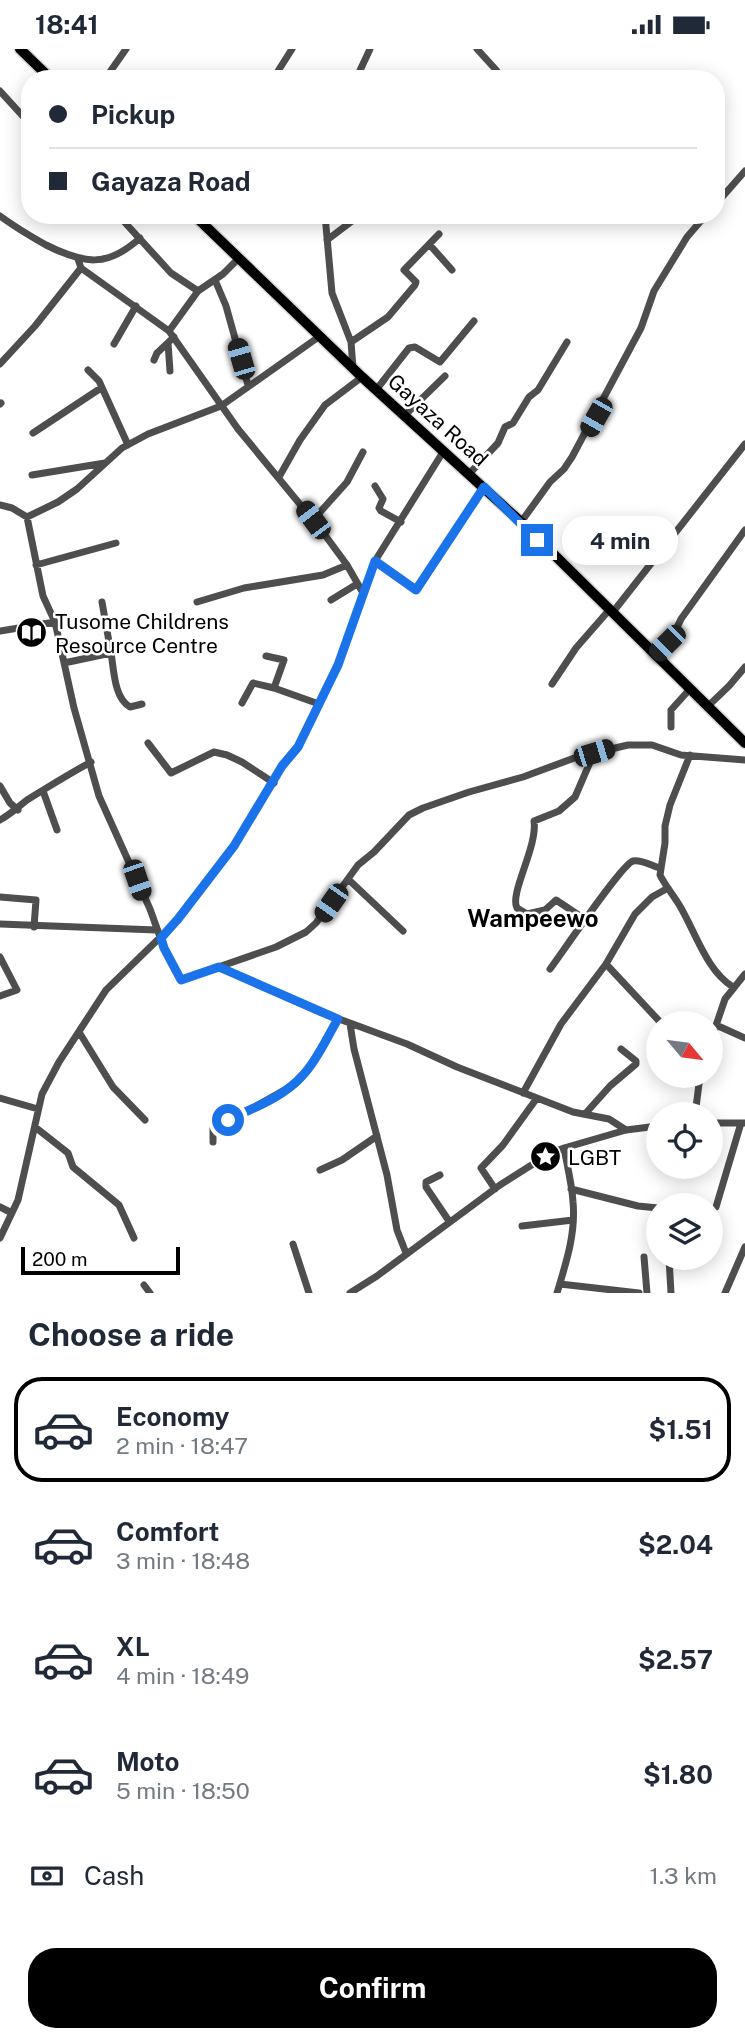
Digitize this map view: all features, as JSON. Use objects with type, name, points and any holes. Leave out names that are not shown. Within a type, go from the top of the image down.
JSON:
[{"type":"main road","points":[[20,49],[42,70]]},
{"type":"main road","name":"Gayaza Road","points":[[203,224],[362,377],[521,522],[745,743]]},
{"type":"street","points":[[111,70],[126,49]]},
{"type":"street","points":[[279,70],[292,49]]},
{"type":"street","points":[[360,70],[370,49]]},
{"type":"street","points":[[477,49],[496,70]]},
{"type":"street","points":[[0,91],[21,114]]},
{"type":"street","points":[[725,194],[745,171]]},
{"type":"street","points":[[0,216],[23,233],[78,259],[113,258],[140,238]]},
{"type":"street","points":[[127,224],[171,273],[198,291]]},
{"type":"street","points":[[326,224],[332,293],[351,342],[353,368]]},
{"type":"street","points":[[327,240],[348,224]]},
{"type":"street","points":[[521,522],[550,482],[564,469],[596,417],[641,328],[654,291],[687,237],[698,224]]},
{"type":"street","points":[[351,342],[388,317],[415,285],[416,282],[404,270],[439,234]]},
{"type":"street","points":[[429,244],[452,270]]},
{"type":"street","points":[[154,360],[198,291],[239,258]]},
{"type":"street","points":[[78,259],[81,268],[136,306],[170,337],[347,565],[363,593]]},
{"type":"street","points":[[0,364],[81,268]]},
{"type":"street","points":[[215,280],[226,306],[248,385]]},
{"type":"street","points":[[114,344],[136,306]]},
{"type":"street","points":[[376,390],[410,348],[415,347],[440,362],[474,321]]},
{"type":"street","points":[[27,517],[58,502],[128,445],[148,433],[221,406],[320,336]]},
{"type":"street","points":[[170,337],[170,370]]},
{"type":"street","points":[[469,474],[498,443],[505,427],[513,423],[529,397],[538,390],[567,342]]},
{"type":"street","points":[[88,370],[99,381],[128,445]]},
{"type":"street","points":[[404,416],[445,376]]},
{"type":"street","points":[[279,477],[300,440],[325,405],[362,377]]},
{"type":"street","points":[[33,433],[102,388]]},
{"type":"street","points":[[552,684],[576,648],[611,610],[745,444]]},
{"type":"street","points":[[313,520],[346,482],[363,452]]},
{"type":"street","points":[[0,1238],[23,1184],[38,1109],[50,1078],[106,990],[178,919],[234,846],[282,766],[298,747],[338,665],[375,561],[443,452]]},
{"type":"street","points":[[32,475],[106,463]]},
{"type":"street","points":[[375,487],[383,499],[379,508],[381,511],[401,522]]},
{"type":"street","points":[[375,561],[416,590],[484,487]]},
{"type":"street","points":[[0,505],[12,508],[27,517],[43,596],[55,622],[99,796],[150,909],[164,948],[181,980],[276,947],[306,933],[361,861],[374,852],[409,815],[423,808],[594,753],[628,745],[652,745],[681,755],[745,760]]},
{"type":"street","points":[[655,656],[672,638],[681,619],[745,530]]},
{"type":"street","points":[[36,565],[116,543]]},
{"type":"street","points":[[197,602],[244,588],[323,575],[347,565]]},
{"type":"street","points":[[331,600],[357,585]]},
{"type":"street","points":[[102,602],[117,687],[123,702],[130,707],[142,703]]},
{"type":"street","points":[[0,631],[55,622]]},
{"type":"street","points":[[64,663],[111,653]]},
{"type":"street","points":[[266,656],[284,660],[274,688]]},
{"type":"street","points":[[707,706],[729,687],[745,667]]},
{"type":"street","points":[[242,703],[253,683],[319,704]]},
{"type":"street","points":[[671,727],[671,710],[689,690]]},
{"type":"street","points":[[148,743],[171,773],[214,752],[243,762],[274,783]]},
{"type":"street","points":[[586,920],[556,900],[545,910],[527,914],[517,908],[514,899],[532,847],[534,821],[559,811],[575,797],[594,753]]},
{"type":"street","points":[[690,755],[670,805],[660,875],[715,970],[733,987]]},
{"type":"street","points":[[0,820],[43,790],[91,762]]},
{"type":"street","points":[[0,786],[10,803],[18,810]]},
{"type":"street","points":[[43,790],[57,830]]},
{"type":"street","points":[[550,969],[604,893],[629,863],[639,861],[660,868]]},
{"type":"street","points":[[348,879],[403,931]]},
{"type":"street","points":[[523,1093],[561,1024],[606,964],[635,914],[652,897],[667,888]]},
{"type":"street","points":[[0,897],[36,900],[34,927]]},
{"type":"street","points":[[0,924],[156,930]]},
{"type":"street","points":[[0,957],[17,990],[0,996]]},
{"type":"street","points":[[606,964],[650,1011]]},
{"type":"street","points":[[219,967],[457,1067],[537,1098],[584,1114],[609,1119],[626,1130]]},
{"type":"street","points":[[721,1011],[725,999],[745,974]]},
{"type":"street","points":[[213,1142],[213,1125],[271,1098],[302,1077],[338,1019]]},
{"type":"street","points":[[350,1024],[397,1230],[406,1253]]},
{"type":"street","points":[[723,1028],[745,1038]]},
{"type":"street","points":[[79,1032],[113,1087],[145,1119]]},
{"type":"street","points":[[584,1114],[610,1086],[636,1064],[631,1056],[621,1049]]},
{"type":"street","points":[[0,1098],[38,1109]]},
{"type":"street","points":[[495,1188],[481,1168],[503,1145],[537,1098]]},
{"type":"street","points":[[720,1193],[743,1123],[723,1123]]},
{"type":"street","points":[[36,1127],[68,1153],[73,1167],[119,1205],[134,1238]]},
{"type":"street","points":[[350,1293],[495,1188],[564,1147],[626,1130],[646,1128]]},
{"type":"street","points":[[320,1170],[342,1160],[377,1136]]},
{"type":"street","points":[[557,1293],[569,1252],[573,1220],[564,1147]]},
{"type":"street","points":[[440,1175],[426,1182],[426,1187],[449,1221]]},
{"type":"street","points":[[571,1189],[646,1207]]},
{"type":"street","points":[[0,1207],[12,1213]]},
{"type":"street","points":[[522,1226],[573,1220]]},
{"type":"street","points":[[293,1244],[309,1293]]},
{"type":"street","points":[[725,1293],[745,1247]]},
{"type":"street","points":[[644,1257],[647,1293]]},
{"type":"street","points":[[670,1270],[671,1293]]},
{"type":"street","points":[[560,1284],[639,1293]]},
{"type":"street","points":[[144,1285],[150,1293]]},
{"type":"place","name":"Tusome Childrens Resource Centre","points":[[32,633]]},
{"type":"place","name":"LGBT","points":[[545,1157]]},
{"type":"district","name":"Wampeewo","points":[[533,918]]},
{"type":"route","points":[[228,1120],[295,1084],[308,1070],[338,1019],[219,967],[181,980],[161,938],[234,846],[282,766],[302,741],[338,665],[375,561],[416,590],[484,487],[537,540]]}]
